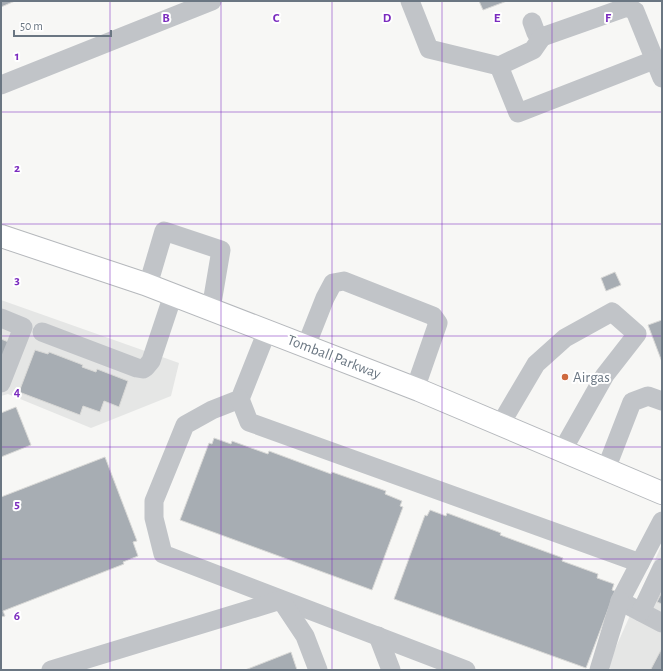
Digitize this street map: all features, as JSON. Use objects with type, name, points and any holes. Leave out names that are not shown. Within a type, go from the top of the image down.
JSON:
[{"type":"main road","name":"Tomball Parkway","points":[[1,236],[148,285],[415,388],[662,494]]},
{"type":"lane","points":[[1,85],[212,1]]},
{"type":"lane","points":[[410,1],[429,49],[499,66],[533,50],[537,30],[627,7],[634,11],[662,78]]},
{"type":"lane","points":[[499,66],[518,113],[654,60]]},
{"type":"lane","points":[[148,285],[164,231],[221,250],[211,309]]},
{"type":"lane","points":[[306,346],[332,283],[344,281],[433,316],[437,320],[438,323],[434,337],[415,388]]},
{"type":"lane","points":[[42,332],[142,369],[151,361],[173,295]]},
{"type":"lane","points":[[500,425],[536,364],[565,338],[612,312],[637,334],[606,374],[562,451]]},
{"type":"lane","points":[[1,318],[23,327],[1,383]]},
{"type":"lane","points":[[266,331],[240,400],[249,422],[649,558]]},
{"type":"lane","points":[[606,469],[632,402],[648,396],[662,401]]},
{"type":"lane","points":[[240,400],[212,410],[185,425],[154,501],[154,518],[163,554],[466,670]]},
{"type":"lane","points":[[599,670],[620,601],[649,558],[662,521]]},
{"type":"lane","points":[[641,612],[662,568]]},
{"type":"lane","points":[[52,670],[281,600]]},
{"type":"lane","points":[[281,600],[305,636],[318,670]]},
{"type":"lane","points":[[620,601],[662,623]]},
{"type":"lane","points":[[378,636],[391,670]]},
{"type":"shaded area","points":[[1,300],[179,363],[171,396],[91,428],[8,394],[1,396]]},
{"type":"shaded area","points":[[662,544],[662,670],[613,670],[607,667]]},
{"type":"building","points":[[1,1],[15,1],[1,7]]},
{"type":"building","points":[[479,1],[507,1],[483,10]]},
{"type":"building","points":[[615,272],[621,285],[606,291],[601,278]]},
{"type":"building","points":[[662,320],[662,362],[648,325]]},
{"type":"building","points":[[1,339],[11,343],[1,370]]},
{"type":"building","points":[[35,350],[48,354],[49,352],[83,365],[82,367],[96,372],[97,369],[128,381],[119,407],[104,401],[100,412],[83,406],[80,415],[19,392]]},
{"type":"building","points":[[16,407],[31,445],[1,457],[1,413]]},
{"type":"building","points":[[214,438],[231,444],[232,441],[268,454],[269,451],[331,474],[332,472],[386,491],[385,494],[402,501],[400,506],[403,507],[372,590],[180,520],[209,443],[212,444]]},
{"type":"building","points":[[105,457],[137,541],[133,542],[138,556],[123,562],[124,564],[3,611],[5,616],[1,617],[1,497]]},
{"type":"building","points":[[430,510],[446,516],[447,513],[501,533],[500,535],[563,558],[562,561],[598,574],[597,578],[614,584],[612,590],[615,591],[586,668],[394,599],[425,515],[427,516]]},
{"type":"building","points":[[662,592],[662,604],[657,602]]},
{"type":"building","points":[[661,650],[662,670],[651,669]]},
{"type":"building","points":[[291,652],[297,670],[245,670]]},
{"type":"place","name":"Airgas","points":[[565,377]]}]
